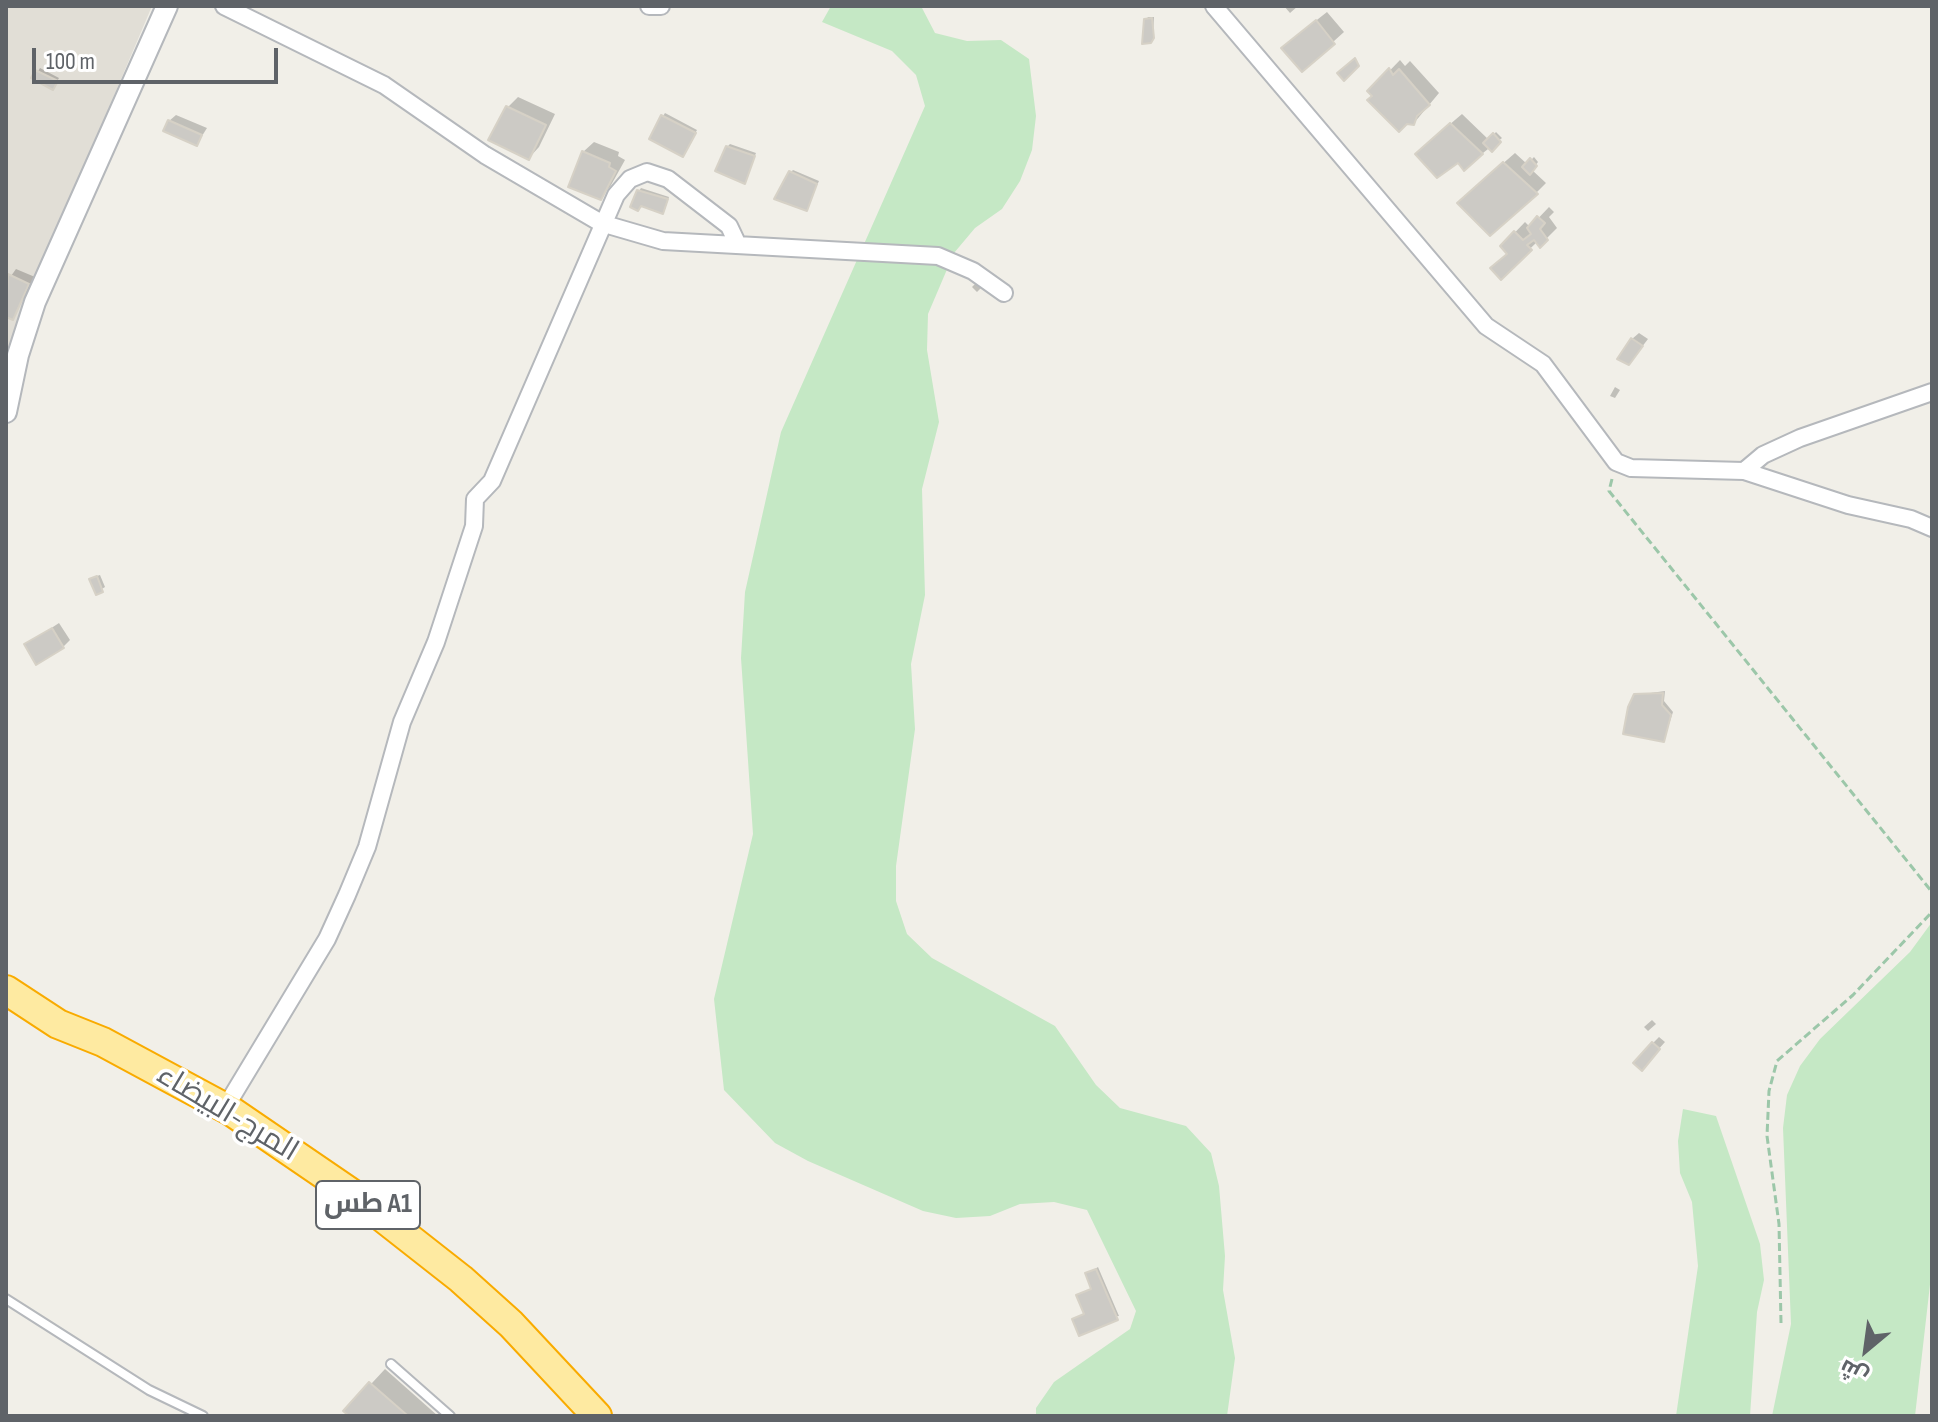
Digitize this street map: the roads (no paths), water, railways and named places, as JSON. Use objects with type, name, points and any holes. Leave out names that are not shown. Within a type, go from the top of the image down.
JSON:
[{"type":"highway","points":[[6,974],[79,1022],[103,1042]]},
{"type":"highway","points":[[6,990],[58,1024],[103,1042]]},
{"type":"highway","name":"المرج-البيضاء","points":[[103,1042],[225,1108],[354,1195],[419,1244],[511,1324],[597,1416]]},
{"type":"street","points":[[6,412],[18,355],[35,302],[167,6]]},
{"type":"street","points":[[224,6],[384,85],[509,170],[601,223],[663,241],[938,256],[973,271],[1004,293]]},
{"type":"street","points":[[649,6],[661,6]]},
{"type":"street","points":[[1214,6],[1486,326],[1543,364],[1616,462],[1631,468],[1744,471],[1932,528]]},
{"type":"street","points":[[225,1108],[327,939],[357,871],[386,787],[402,722],[436,642],[474,526],[475,499],[492,481],[601,223],[616,195],[630,179],[647,172],[668,179],[729,226],[738,245]]},
{"type":"street","points":[[1744,471],[1763,455],[1800,438],[1932,392]]},
{"type":"lane","points":[[6,1299],[33,1313],[149,1390],[203,1416]]},
{"type":"lane","points":[[391,1364],[450,1416]]}]
